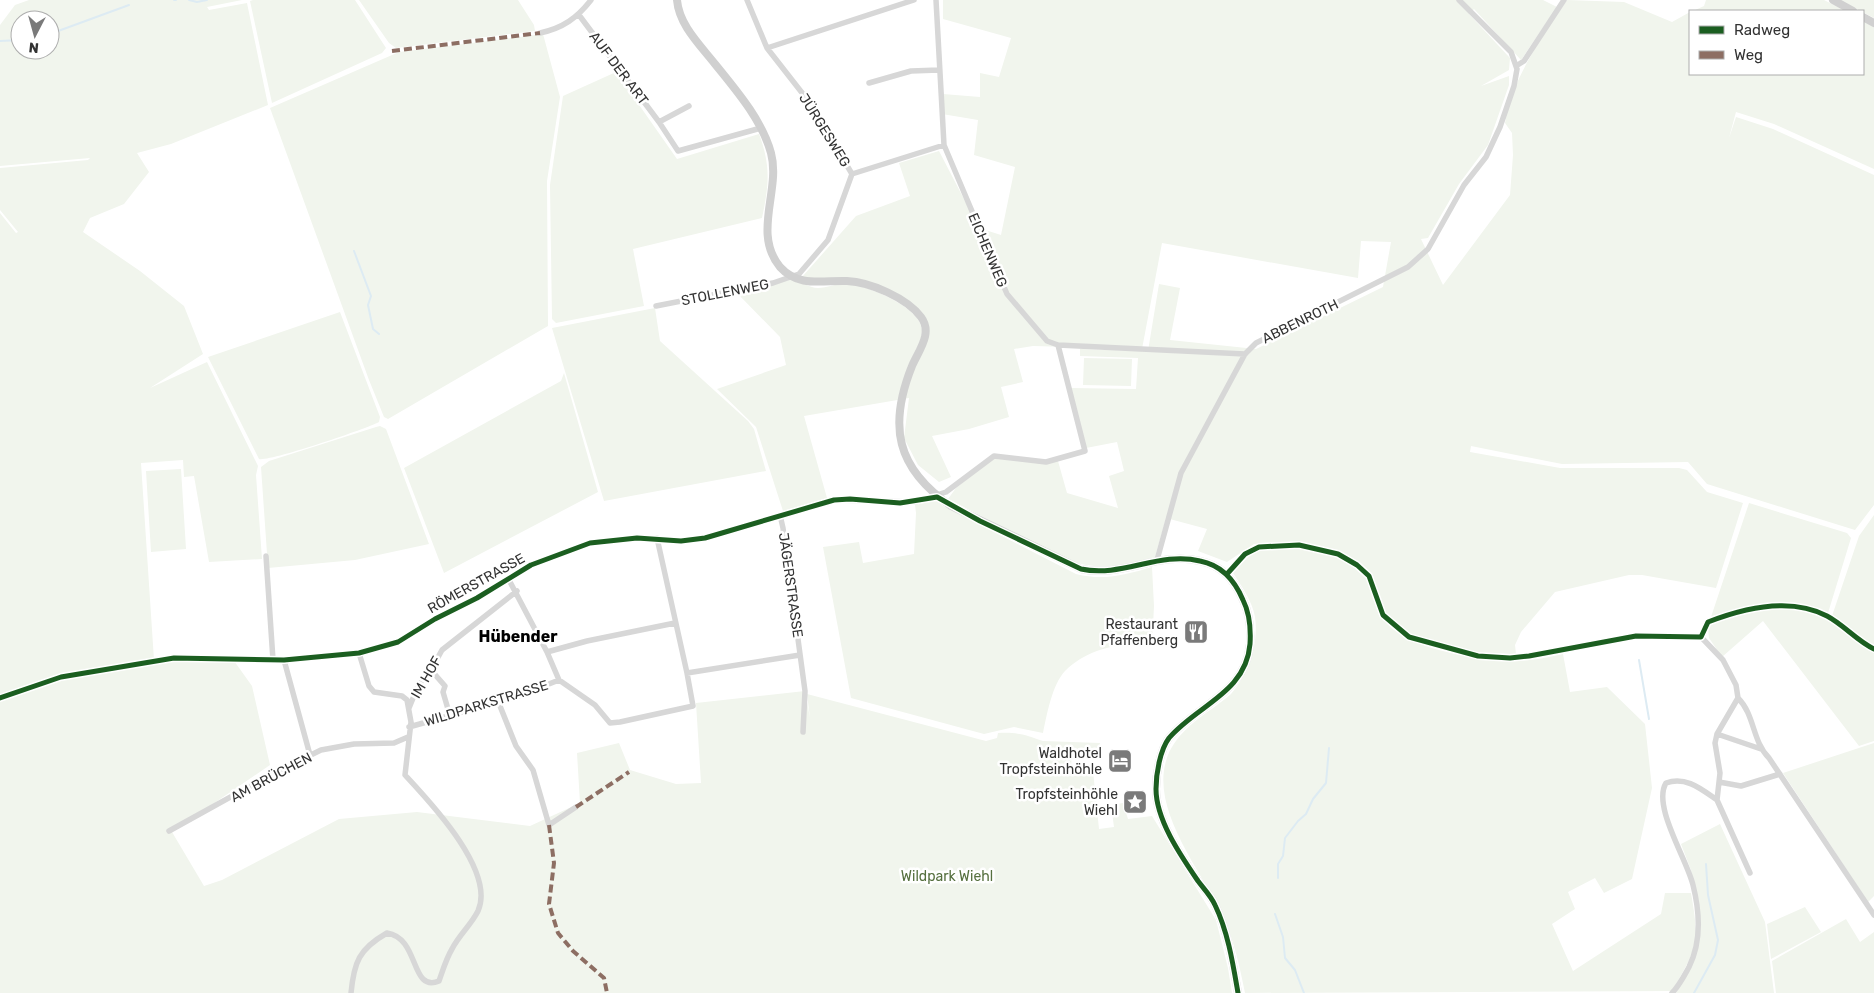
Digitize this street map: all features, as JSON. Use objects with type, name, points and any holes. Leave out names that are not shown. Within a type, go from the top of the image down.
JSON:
[{"type":"main road","points":[[677,0],[683,21],[754,117],[772,154],[774,174],[768,216],[769,241],[780,266],[800,280],[816,283],[848,281],[865,285],[910,306],[926,324],[926,333],[902,397],[898,433],[904,456],[911,470],[937,497],[980,521],[1081,569],[1095,572],[1109,571],[1157,560],[1181,558],[1202,561],[1226,574],[1240,591],[1250,623],[1249,654],[1242,672],[1232,686],[1185,722],[1168,740],[1156,779],[1156,791],[1167,828],[1214,903],[1221,919],[1238,993]]},
{"type":"main road","points":[[1833,0],[1851,10]]},
{"type":"street","points":[[540,32],[561,27],[579,14],[591,0]]},
{"type":"street","name":"JÜRGESWEG","points":[[748,0],[767,48],[810,103],[831,134],[852,174],[828,240],[799,274],[792,276]]},
{"type":"street","points":[[767,48],[914,0]]},
{"type":"street","name":"EICHENWEG","points":[[936,0],[938,70],[944,145],[1007,294],[1047,341],[1058,345]]},
{"type":"street","points":[[1459,0],[1511,52],[1516,66],[1524,61],[1564,0]]},
{"type":"street","name":"AUF DER ART","points":[[579,14],[659,122],[678,151],[761,128]]},
{"type":"street","name":"ABBENROTH","points":[[1157,560],[1181,473],[1245,354],[1256,342],[1408,267],[1428,248],[1464,185],[1486,157],[1500,127],[1514,86],[1516,66]]},
{"type":"street","points":[[869,83],[911,71],[938,70]]},
{"type":"street","points":[[659,122],[689,106]]},
{"type":"street","points":[[852,174],[944,145]]},
{"type":"street","name":"STOLLENWEG","points":[[656,306],[773,283],[792,276]]},
{"type":"street","points":[[937,497],[956,486],[994,456],[1046,462],[1085,451],[1058,345],[1245,354]]},
{"type":"street","name":"RÖMERSTRASSE","points":[[0,698],[61,677],[174,658],[284,660],[359,652],[398,642],[435,619],[509,580],[531,565],[590,543],[630,538],[657,538],[681,541],[705,538],[834,500],[850,499],[900,503],[937,497]]},
{"type":"street","name":"JÄGERSTRASSE","points":[[780,516],[805,691],[803,732]]},
{"type":"street","points":[[657,538],[687,673]]},
{"type":"street","points":[[1226,574],[1245,554],[1259,547],[1281,545],[1312,547],[1338,554],[1357,565],[1370,576],[1383,615],[1415,640],[1478,656],[1510,658],[1529,656],[1636,636],[1701,638],[1723,660],[1736,685],[1738,698],[1748,713],[1761,749],[1780,774],[1874,915]]},
{"type":"street","points":[[266,556],[273,660]]},
{"type":"street","points":[[509,580],[517,591],[559,680]]},
{"type":"street","name":"IM HOF","points":[[409,708],[418,686],[431,670],[442,650],[517,591]]},
{"type":"street","points":[[547,652],[587,641],[675,623]]},
{"type":"street","points":[[351,993],[353,971],[364,949],[387,933],[400,937],[408,946],[421,979],[426,983],[434,984],[439,980],[452,948],[478,911],[481,893],[478,877],[458,839],[444,819],[405,776],[410,727],[407,700],[402,696],[374,692],[368,686],[359,652]]},
{"type":"street","name":"JÄGERSTRASSE","points":[[687,673],[800,655]]},
{"type":"street","points":[[284,660],[310,755]]},
{"type":"street","points":[[431,670],[445,686],[443,692],[450,716]]},
{"type":"street","name":"WILDPARKSTRASSE","points":[[410,727],[498,701],[559,680],[595,705],[610,724],[694,706],[687,673]]},
{"type":"street","points":[[1738,698],[1717,734],[1715,743],[1720,773],[1717,800],[1750,873]]},
{"type":"street","points":[[498,701],[516,746],[533,770],[549,824],[576,807]]},
{"type":"street","points":[[1717,734],[1761,749]]},
{"type":"street","name":"AM BRÜCHEN","points":[[169,831],[322,750],[354,744],[394,743],[408,737]]},
{"type":"street","points":[[1719,782],[1741,786],[1780,774]]},
{"type":"street","points":[[1672,993],[1695,955],[1698,942],[1698,924],[1693,884],[1668,820],[1662,796],[1666,783],[1676,780],[1693,784],[1717,800]]},
{"type":"green space","name":"Wildpark Wiehl","points":[[29,0],[242,0],[207,7],[209,10],[247,3],[268,105],[171,144],[137,153],[149,172],[124,204],[90,218],[83,232],[140,271],[184,306],[203,354],[150,388],[207,362],[258,466],[256,475],[262,559],[209,562],[194,476],[184,477],[183,460],[141,463],[154,660],[232,658],[252,686],[270,765],[172,832],[204,886],[222,880],[339,819],[417,812],[530,826],[580,803],[577,753],[619,743],[630,770],[676,784],[701,783],[696,703],[805,691],[810,718],[807,694],[986,741],[997,738],[998,733],[1011,733],[1022,734],[1043,741],[1100,743],[1099,748],[1072,750],[1071,769],[1093,771],[1099,829],[1114,827],[1111,805],[1123,803],[1128,819],[1152,816],[1216,920],[1232,993],[0,993],[0,213],[16,233],[18,232],[0,210],[0,168],[88,160],[90,158],[0,166],[0,25],[10,12],[10,60],[60,60],[60,10],[11,10],[15,5]]},
{"type":"green space","points":[[355,0],[386,48],[382,53],[272,103],[250,1]]},
{"type":"green space","points":[[359,0],[518,0],[534,25],[535,31],[396,48],[389,43]]},
{"type":"green space","points":[[943,0],[1543,0],[1557,7],[1521,60],[1474,9],[1469,14],[1510,58],[1509,70],[1481,86],[1509,76],[1509,85],[1488,145],[1459,184],[1428,238],[1421,239],[1443,285],[1510,195],[1513,155],[1512,133],[1505,123],[1509,106],[1514,89],[1529,58],[1567,0],[1624,2],[1672,22],[1689,13],[1689,75],[1864,75],[1864,21],[1874,26],[1874,169],[1774,124],[1736,112],[1729,138],[1736,117],[1773,129],[1874,175],[1874,505],[1855,530],[1707,484],[1688,462],[1562,464],[1471,446],[1470,452],[1560,468],[1679,468],[1687,470],[1707,492],[1743,503],[1716,588],[1642,575],[1629,575],[1555,592],[1521,632],[1515,645],[1516,654],[1511,654],[1480,653],[1411,636],[1385,614],[1371,575],[1358,561],[1336,552],[1300,542],[1254,544],[1227,562],[1198,551],[1207,529],[1166,518],[1155,557],[1122,565],[1093,566],[1069,561],[948,499],[956,488],[995,457],[1058,461],[1067,493],[1118,508],[1109,476],[1124,471],[1117,442],[1086,448],[1071,388],[1136,389],[1138,358],[1080,356],[1080,349],[1148,351],[1159,284],[1180,288],[1170,340],[1256,349],[1383,287],[1391,242],[1361,241],[1358,278],[1162,243],[1142,349],[1033,346],[1014,349],[1023,382],[1001,387],[1009,417],[969,429],[932,436],[951,477],[939,482],[918,465],[904,438],[909,398],[804,416],[827,498],[783,511],[756,427],[717,389],[786,365],[780,337],[737,293],[789,280],[818,288],[848,284],[880,293],[913,313],[922,330],[922,335],[907,368],[927,335],[928,328],[923,314],[866,282],[816,280],[802,277],[856,216],[910,196],[899,163],[939,151],[979,228],[1001,235],[1015,167],[974,155],[978,120],[942,114],[943,94],[980,97],[980,73],[999,77],[1011,38],[943,19]]},
{"type":"green space","points":[[1706,0],[1824,0],[1844,10],[1695,10],[1704,6]]},
{"type":"green space","points":[[1839,0],[1874,0],[1874,18],[1864,13],[1864,10],[1858,10]]},
{"type":"green space","points":[[543,34],[560,97],[547,181],[548,326],[388,419],[384,417],[369,380],[270,108],[399,52]]},
{"type":"green space","points":[[616,72],[677,159],[759,134],[766,156],[768,176],[762,218],[633,249],[644,306],[556,323],[552,319],[550,185],[563,96]]},
{"type":"green space","points":[[655,308],[660,341],[748,421],[754,429],[766,471],[604,501],[552,328]]},
{"type":"green space","points":[[340,312],[380,417],[379,422],[338,438],[266,459],[259,459],[208,357]]},
{"type":"green space","points":[[1084,358],[1132,359],[1131,386],[1083,385]]},
{"type":"green space","points":[[564,373],[598,492],[444,573],[404,468],[561,381]]},
{"type":"green space","points":[[380,426],[386,429],[429,544],[355,560],[268,568],[261,467],[269,461]]},
{"type":"green space","points":[[181,469],[186,549],[151,552],[146,471]]},
{"type":"green space","points":[[937,500],[943,506],[1076,574],[1105,577],[1123,575],[1152,567],[1154,606],[1152,646],[1129,645],[1106,648],[1074,663],[1060,677],[1051,700],[1043,733],[1014,727],[984,734],[851,698],[823,547],[859,542],[863,563],[914,554],[915,505]]},
{"type":"green space","points":[[1749,503],[1847,533],[1851,538],[1828,613],[1812,607],[1783,603],[1755,606],[1711,617]]},
{"type":"green space","points":[[1874,515],[1874,646],[1832,616],[1859,536]]},
{"type":"green space","points":[[1300,546],[1328,553],[1357,566],[1369,580],[1381,616],[1392,628],[1408,638],[1428,647],[1472,657],[1530,660],[1563,654],[1570,692],[1607,687],[1645,724],[1652,788],[1632,879],[1604,893],[1595,878],[1568,892],[1575,909],[1552,924],[1573,971],[1661,914],[1665,893],[1691,893],[1696,935],[1687,965],[1672,991],[1245,993],[1227,926],[1181,842],[1166,801],[1163,781],[1169,752],[1179,737],[1199,718],[1231,694],[1251,658],[1256,627],[1254,611],[1233,573],[1248,557],[1262,549]]},
{"type":"green space","points":[[1777,607],[1793,607],[1825,617],[1874,651],[1874,741],[1859,746],[1763,621],[1722,657],[1709,638],[1708,629],[1711,622]]},
{"type":"green space","points":[[1874,743],[1874,896],[1868,902],[1783,773]]},
{"type":"green space","points":[[1720,824],[1765,922],[1774,993],[1676,993],[1694,960],[1699,943],[1691,870],[1681,844]]},
{"type":"green space","points":[[1805,907],[1821,932],[1771,959],[1767,924]]},
{"type":"green space","points":[[1846,919],[1860,942],[1874,932],[1874,993],[1776,993],[1772,961]]},
{"type":"waterway","points":[[189,0],[197,2],[207,0]]},
{"type":"waterway","points":[[60,30],[129,5]]},
{"type":"waterway","points":[[0,41],[10,40]]},
{"type":"waterway","points":[[354,251],[371,296],[368,305],[373,329],[379,334]]},
{"type":"waterway","points":[[1639,660],[1649,719]]},
{"type":"waterway","points":[[1278,878],[1278,864],[1283,856],[1285,838],[1306,814],[1313,799],[1326,783],[1329,748]]},
{"type":"waterway","points":[[1694,993],[1715,955],[1718,940],[1708,895],[1706,864]]},
{"type":"waterway","points":[[1275,914],[1283,937],[1285,958],[1295,970],[1304,993]]},
{"type":"marked path","points":[[392,51],[540,33]]},
{"type":"marked path","points":[[576,807],[629,772]]},
{"type":"marked path","points":[[549,825],[554,863],[549,904],[558,933],[573,951],[604,978],[607,993]]},
{"type":"cycle path","points":[[0,698],[61,677],[174,658],[284,660],[359,653],[398,642],[435,619],[477,598],[531,565],[590,543],[637,538],[681,541],[705,538],[834,500],[850,499],[900,503],[937,497],[980,521],[1081,569],[1111,570],[1170,559],[1185,559],[1200,561],[1214,566],[1221,570],[1236,586],[1250,621],[1250,644],[1247,661],[1240,675],[1230,687],[1180,726],[1169,738],[1159,762],[1156,789],[1160,813],[1177,849],[1212,899],[1220,915],[1230,948],[1238,993]]},
{"type":"cycle path","points":[[1227,574],[1245,554],[1259,547],[1299,545],[1338,554],[1357,565],[1369,576],[1383,615],[1409,637],[1478,656],[1510,658],[1529,656],[1636,636],[1701,637],[1708,622],[1737,612],[1783,606],[1813,610],[1827,616],[1874,649]]},
{"type":"place","name":"Restaurant Pfaffenberg","points":[[1196,632]]},
{"type":"place","name":"Waldhotel Tropfsteinhöhle","points":[[1120,761]]},
{"type":"place","name":"Tropfsteinhöhle Wiehl","points":[[1135,802]]},
{"type":"district","name":"Hübender","points":[[518,636]]}]
